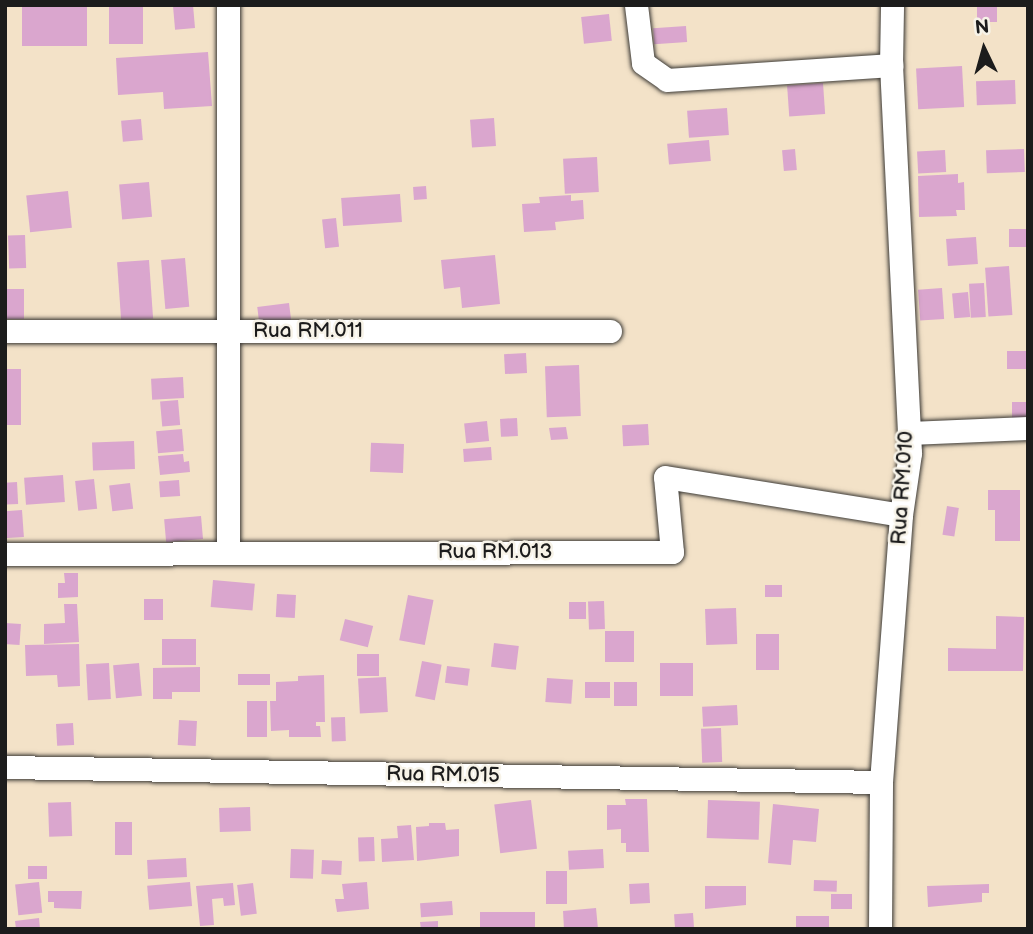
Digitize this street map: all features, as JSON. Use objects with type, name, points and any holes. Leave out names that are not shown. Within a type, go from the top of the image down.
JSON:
[{"type":"street","points":[[228,5],[229,553]]},
{"type":"street","points":[[636,5],[643,63],[667,80],[891,65]]},
{"type":"street","name":"Rua RM.010","points":[[880,929],[881,782],[901,515],[910,453],[891,65],[892,5]]},
{"type":"street","name":"Rua RM.011","points":[[5,331],[610,331]]},
{"type":"street","points":[[909,433],[1028,428]]},
{"type":"street","name":"Rua RM.013","points":[[5,554],[672,552],[665,477],[901,515]]},
{"type":"street","name":"Rua RM.015","points":[[5,766],[881,782]]},
{"type":"building","points":[[22,5],[87,5],[87,46],[22,46]]},
{"type":"building","points":[[109,5],[143,5],[143,44],[109,44]]},
{"type":"building","points":[[193,5],[195,28],[175,30],[173,7]]},
{"type":"building","points":[[977,5],[997,5],[997,22],[977,22]]},
{"type":"building","points":[[609,14],[612,41],[584,44],[581,17]]},
{"type":"building","points":[[686,26],[687,42],[654,44],[653,28]]},
{"type":"building","points":[[208,52],[212,106],[164,109],[163,92],[118,95],[116,58]]},
{"type":"building","points":[[962,66],[964,107],[918,109],[916,68]]},
{"type":"building","points":[[1015,80],[1016,104],[977,105],[976,81]]},
{"type":"building","points":[[823,83],[825,114],[789,116],[787,86]]},
{"type":"building","points":[[727,108],[729,135],[689,138],[687,111]]},
{"type":"building","points":[[494,118],[496,146],[472,148],[470,120]]},
{"type":"building","points":[[141,119],[143,140],[123,142],[121,121]]},
{"type":"building","points":[[709,140],[711,161],[669,165],[667,144]]},
{"type":"building","points":[[795,149],[797,170],[784,171],[782,150]]},
{"type":"building","points":[[1024,149],[1025,172],[987,173],[986,150]]},
{"type":"building","points":[[945,150],[946,172],[918,173],[917,151]]},
{"type":"building","points":[[597,157],[599,192],[565,194],[563,159]]},
{"type":"building","points":[[958,174],[958,183],[964,182],[965,210],[956,210],[957,216],[919,217],[918,176]]},
{"type":"building","points":[[149,182],[152,217],[122,219],[119,185]]},
{"type":"building","points":[[426,186],[427,199],[414,200],[413,187]]},
{"type":"building","points":[[68,191],[72,228],[30,232],[26,195]]},
{"type":"building","points":[[400,194],[402,222],[343,226],[341,198]]},
{"type":"building","points":[[571,195],[571,201],[583,200],[584,219],[555,222],[556,230],[524,232],[522,204],[540,203],[539,197]]},
{"type":"building","points":[[336,218],[339,247],[325,248],[322,219]]},
{"type":"building","points":[[1009,229],[1028,229],[1028,247],[1009,247]]},
{"type":"building","points":[[25,235],[26,268],[9,269],[8,236]]},
{"type":"building","points":[[976,237],[978,264],[948,266],[946,239]]},
{"type":"building","points":[[495,255],[500,304],[462,308],[460,287],[444,289],[441,260]]},
{"type":"building","points":[[185,258],[189,307],[165,309],[161,260]]},
{"type":"building","points":[[149,260],[153,319],[121,321],[117,262]]},
{"type":"building","points":[[1009,266],[1012,315],[988,317],[985,268]]},
{"type":"building","points":[[984,283],[986,317],[971,318],[969,284]]},
{"type":"building","points":[[942,288],[944,319],[920,321],[918,290]]},
{"type":"building","points":[[5,289],[24,289],[24,319],[5,319]]},
{"type":"building","points":[[968,292],[970,317],[954,318],[952,293]]},
{"type":"building","points":[[289,303],[291,320],[259,324],[257,307]]},
{"type":"building","points":[[1007,351],[1028,351],[1028,369],[1007,369]]},
{"type":"building","points":[[526,353],[527,373],[505,374],[504,354]]},
{"type":"building","points":[[579,365],[581,416],[547,417],[545,366]]},
{"type":"building","points":[[5,369],[21,369],[21,425],[5,425]]},
{"type":"building","points":[[183,377],[184,398],[152,400],[151,379]]},
{"type":"building","points":[[178,400],[180,425],[162,426],[160,402]]},
{"type":"building","points":[[1012,402],[1028,402],[1028,419],[1012,419]]},
{"type":"building","points":[[517,418],[518,436],[501,437],[500,419]]},
{"type":"building","points":[[487,421],[489,441],[466,443],[464,423]]},
{"type":"building","points":[[648,424],[649,445],[623,446],[622,425]]},
{"type":"building","points":[[566,427],[568,439],[551,440],[549,428]]},
{"type":"building","points":[[182,429],[184,451],[158,453],[156,431]]},
{"type":"building","points":[[134,441],[135,469],[93,470],[92,442]]},
{"type":"building","points":[[371,443],[404,444],[403,473],[370,472]]},
{"type":"building","points":[[491,447],[492,460],[464,462],[463,449]]},
{"type":"building","points":[[183,454],[184,462],[189,461],[190,472],[160,475],[158,456]]},
{"type":"building","points":[[63,475],[65,502],[26,505],[24,478]]},
{"type":"building","points":[[94,479],[97,509],[78,511],[75,481]]},
{"type":"building","points":[[179,480],[180,496],[160,497],[159,481]]},
{"type":"building","points":[[17,482],[18,504],[6,505],[5,483]]},
{"type":"building","points":[[130,483],[133,509],[112,511],[109,486]]},
{"type":"building","points":[[988,490],[1020,490],[1020,541],[995,541],[995,510],[988,510]]},
{"type":"building","points":[[947,506],[959,508],[954,537],[942,535]]},
{"type":"building","points":[[22,510],[24,537],[7,538],[5,511]]},
{"type":"building","points":[[201,516],[203,539],[166,542],[164,519]]},
{"type":"building","points":[[64,573],[78,573],[78,597],[58,598],[58,583],[65,583]]},
{"type":"building","points":[[213,580],[255,584],[252,611],[211,607]]},
{"type":"building","points":[[765,585],[782,585],[782,597],[765,597]]},
{"type":"building","points":[[277,594],[296,595],[295,618],[276,617]]},
{"type":"building","points":[[408,595],[434,600],[425,645],[399,640]]},
{"type":"building","points":[[144,599],[163,599],[163,620],[144,620]]},
{"type":"building","points":[[604,601],[605,629],[589,630],[588,602]]},
{"type":"building","points":[[569,602],[586,602],[586,619],[569,619]]},
{"type":"building","points":[[64,604],[77,604],[79,642],[44,644],[44,624],[65,623]]},
{"type":"building","points":[[736,608],[737,644],[706,645],[705,609]]},
{"type":"building","points":[[996,616],[1024,617],[1023,671],[948,671],[948,648],[996,649]]},
{"type":"building","points":[[345,619],[373,626],[368,647],[340,640]]},
{"type":"building","points":[[5,623],[21,624],[19,645],[5,644]]},
{"type":"building","points":[[605,631],[634,631],[634,662],[605,662]]},
{"type":"building","points":[[756,634],[779,634],[779,670],[756,670]]},
{"type":"building","points":[[162,639],[196,639],[196,665],[162,665]]},
{"type":"building","points":[[494,643],[519,646],[516,670],[491,667]]},
{"type":"building","points":[[79,644],[80,686],[58,687],[57,675],[26,676],[25,645]]},
{"type":"building","points":[[357,654],[379,654],[379,676],[357,676]]},
{"type":"building","points":[[422,661],[442,665],[435,700],[415,696]]},
{"type":"building","points":[[109,663],[111,699],[88,700],[86,664]]},
{"type":"building","points":[[139,663],[142,696],[116,698],[113,665]]},
{"type":"building","points":[[660,663],[693,663],[693,696],[660,696]]},
{"type":"building","points":[[447,666],[470,669],[468,686],[445,683]]},
{"type":"building","points":[[200,667],[200,692],[172,692],[172,699],[153,699],[153,668]]},
{"type":"building","points":[[238,674],[270,674],[270,685],[238,685]]},
{"type":"building","points":[[324,675],[325,722],[316,722],[316,726],[320,726],[321,737],[289,737],[289,730],[271,731],[270,701],[276,701],[276,682],[298,681],[298,676]]},
{"type":"building","points":[[386,677],[388,712],[360,713],[358,678]]},
{"type":"building","points":[[547,678],[573,680],[571,704],[545,702]]},
{"type":"building","points":[[585,682],[610,682],[610,698],[585,698]]},
{"type":"building","points":[[614,682],[637,682],[637,706],[614,706]]},
{"type":"building","points":[[247,701],[267,701],[267,737],[247,737]]},
{"type":"building","points":[[737,705],[738,725],[703,727],[702,707]]},
{"type":"building","points":[[331,717],[345,717],[346,741],[332,741]]},
{"type":"building","points":[[179,720],[197,721],[196,746],[178,745]]},
{"type":"building","points":[[73,723],[74,745],[57,746],[56,724]]},
{"type":"building","points":[[721,728],[722,762],[702,763],[701,729]]},
{"type":"building","points":[[625,799],[647,799],[649,852],[626,852],[626,843],[621,843],[621,829],[607,830],[607,805],[626,805]]},
{"type":"building","points":[[531,800],[537,849],[500,853],[494,805]]},
{"type":"building","points":[[708,800],[760,802],[759,840],[707,838]]},
{"type":"building","points":[[71,802],[72,836],[49,837],[48,803]]},
{"type":"building","points":[[773,804],[819,809],[816,842],[793,840],[791,865],[768,863]]},
{"type":"building","points":[[250,807],[251,831],[220,832],[219,808]]},
{"type":"building","points":[[115,822],[132,822],[132,855],[115,855]]},
{"type":"building","points":[[429,823],[445,823],[446,830],[459,829],[459,856],[417,861],[416,827],[429,826]]},
{"type":"building","points":[[411,825],[414,860],[382,862],[381,839],[398,838],[397,826]]},
{"type":"building","points":[[374,837],[375,861],[359,862],[358,838]]},
{"type":"building","points":[[291,849],[314,850],[313,879],[290,878]]},
{"type":"building","points":[[603,849],[604,868],[569,870],[568,851]]},
{"type":"building","points":[[186,858],[187,877],[148,879],[147,860]]},
{"type":"building","points":[[322,860],[342,861],[341,875],[321,874]]},
{"type":"building","points":[[28,866],[47,866],[47,879],[28,879]]},
{"type":"building","points":[[546,871],[567,871],[567,904],[546,904]]},
{"type":"building","points":[[814,880],[837,881],[837,892],[814,891]]},
{"type":"building","points":[[39,882],[42,913],[18,915],[15,885]]},
{"type":"building","points":[[190,882],[192,906],[149,910],[147,886]]},
{"type":"building","points":[[367,882],[369,909],[337,912],[335,899],[344,899],[342,884]]},
{"type":"building","points":[[233,883],[235,905],[224,906],[223,898],[212,899],[214,925],[200,926],[196,886]]},
{"type":"building","points":[[253,883],[257,914],[241,916],[237,885]]},
{"type":"building","points":[[649,883],[650,903],[630,904],[629,884]]},
{"type":"building","points":[[989,884],[989,893],[982,893],[982,902],[928,907],[927,886]]},
{"type":"building","points":[[705,886],[746,886],[746,905],[705,909]]},
{"type":"building","points":[[48,891],[82,891],[81,909],[54,908],[54,902],[48,902]]},
{"type":"building","points":[[831,894],[852,894],[852,909],[831,909]]},
{"type":"building","points":[[452,901],[453,915],[421,917],[420,903]]},
{"type":"building","points":[[596,908],[598,929],[564,929],[563,911]]},
{"type":"building","points":[[480,912],[535,912],[535,929],[480,929]]},
{"type":"building","points":[[693,913],[694,927],[675,928],[674,914]]},
{"type":"building","points":[[796,916],[829,916],[829,929],[796,929]]},
{"type":"building","points":[[39,918],[40,929],[16,929],[15,921]]},
{"type":"building","points":[[438,921],[438,929],[421,929],[420,922]]}]
